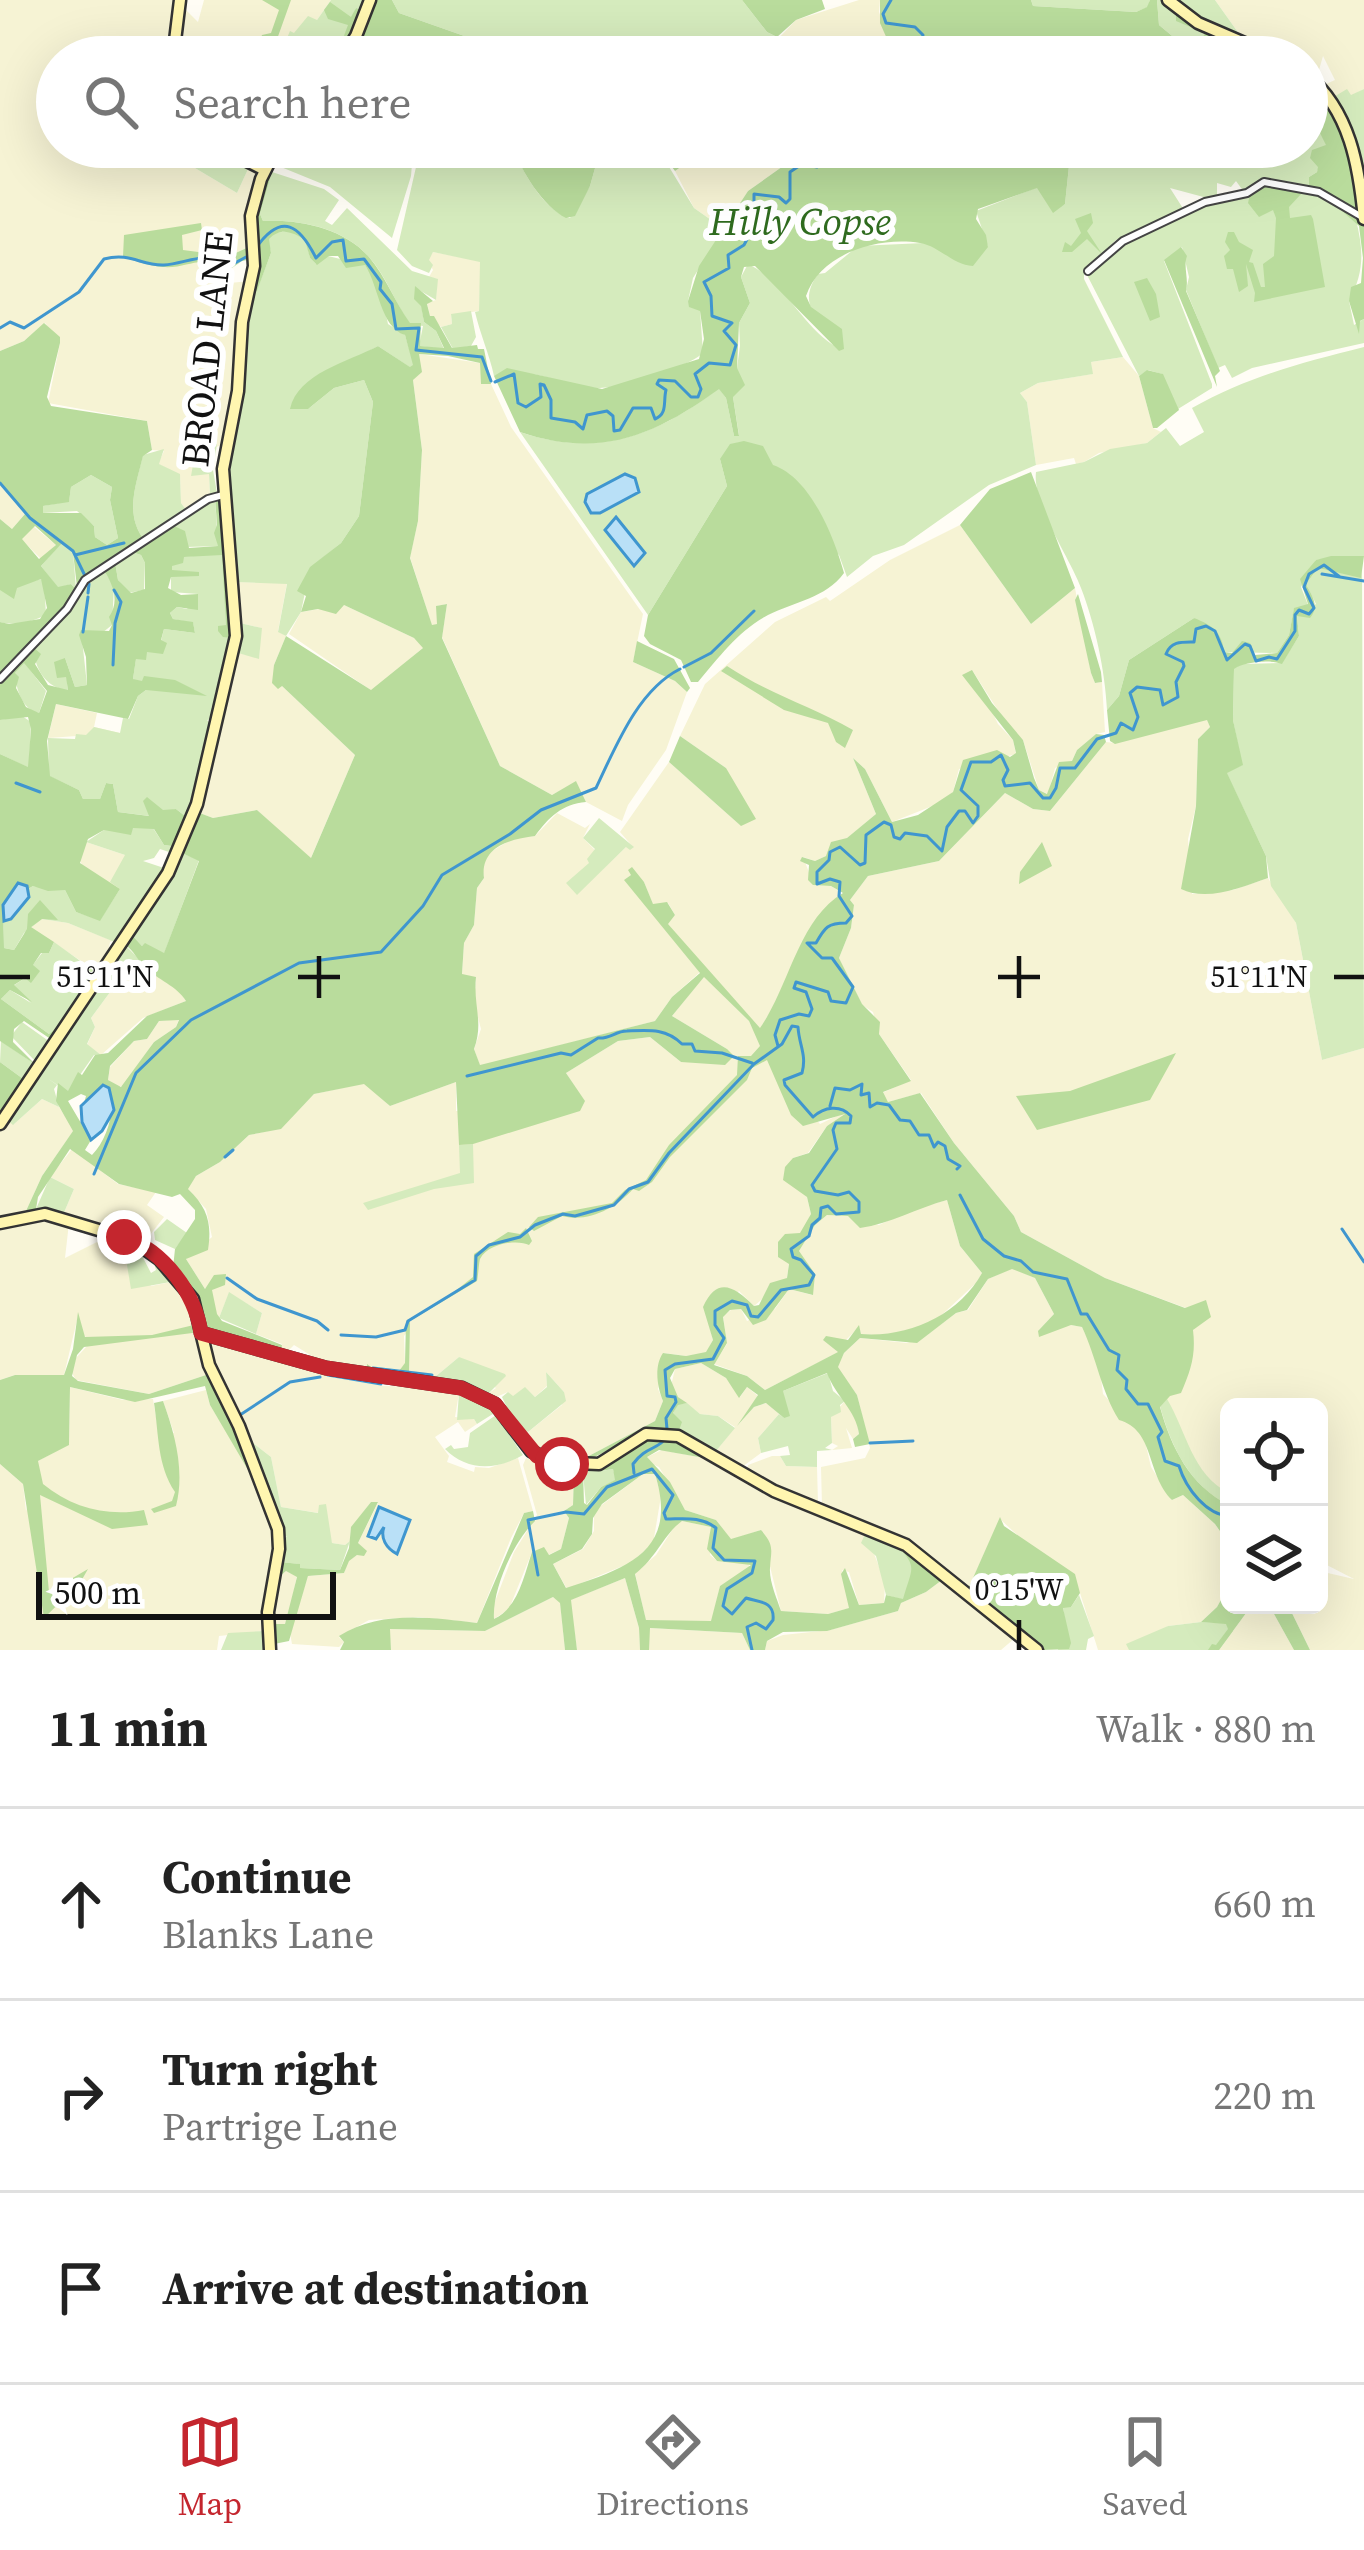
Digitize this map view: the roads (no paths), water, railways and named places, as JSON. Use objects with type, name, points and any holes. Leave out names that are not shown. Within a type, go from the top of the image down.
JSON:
[{"type":"street","points":[[176,36],[180,0]]},
{"type":"street","points":[[356,36],[370,0]]},
{"type":"street","points":[[1168,0],[1198,22],[1230,36]]},
{"type":"street","points":[[1328,99],[1346,127],[1364,219]]},
{"type":"street","name":"BROAD LANE","points":[[0,1124],[163,881],[188,830],[236,636],[223,469],[238,391],[242,322],[254,250],[251,216],[265,169]]},
{"type":"street","points":[[1088,271],[1125,240],[1204,202],[1247,193],[1264,182],[1319,192],[1364,219]]},
{"type":"street","points":[[0,679],[67,608],[87,579],[208,499],[223,495]]},
{"type":"street","points":[[0,1223],[45,1214],[133,1240],[159,1259],[188,1292],[196,1306],[209,1365],[239,1426],[278,1529],[268,1612],[270,1645]]},
{"type":"street","points":[[201,1333],[326,1368],[461,1388],[495,1404],[531,1450],[552,1462],[599,1464],[639,1437],[668,1433],[774,1491],[906,1545],[1037,1650]]},
{"type":"water","points":[[625,474],[635,478],[639,492],[600,513],[591,513],[585,502],[587,494]]},
{"type":"water","points":[[616,517],[645,553],[634,566],[605,530]]},
{"type":"water","points":[[18,883],[27,886],[29,897],[4,921],[3,905]]},
{"type":"water","points":[[103,1085],[109,1088],[114,1110],[91,1140],[81,1106]]},
{"type":"water","points":[[379,1507],[410,1520],[397,1554],[385,1542],[384,1527],[376,1539],[368,1536]]},
{"type":"waterway","points":[[891,0],[883,14],[886,23],[915,27],[923,36]]},
{"type":"waterway","points":[[495,382],[514,374],[518,403],[526,407],[541,397],[540,384],[544,385],[551,400],[551,418],[575,422],[583,429],[587,415],[607,411],[613,416],[614,431],[620,430],[633,408],[651,408],[655,419],[659,417],[666,390],[657,384],[659,380],[675,381],[691,397],[698,397],[701,389],[695,374],[709,363],[730,365],[736,345],[724,331],[732,323],[712,316],[711,296],[704,282],[729,268],[728,255],[744,245],[752,230],[744,218],[754,209],[754,194],[779,197],[786,203],[790,172],[796,168]]},
{"type":"waterway","points":[[256,248],[282,226],[297,231],[316,258],[332,242],[343,240],[346,261],[364,259],[381,282],[380,289],[392,304],[396,329],[419,328],[416,350],[482,357],[491,381]]},
{"type":"waterway","points":[[0,328],[10,322],[24,328],[79,292],[104,259],[122,257],[164,265],[206,258],[231,265],[250,255]]},
{"type":"waterway","points":[[0,483],[30,518],[73,551],[89,584],[88,593]]},
{"type":"waterway","points":[[75,555],[124,543]]},
{"type":"waterway","points":[[778,1046],[775,1035],[780,1020],[809,1016],[812,1009],[806,992],[794,988],[796,982],[828,992],[831,1001],[846,1003],[853,987],[832,958],[822,958],[807,943],[816,943],[828,927],[846,923],[852,916],[839,896],[840,882],[830,879],[817,884],[817,872],[830,852],[840,847],[860,865],[865,863],[866,835],[884,822],[891,825],[894,837],[900,839],[905,833],[927,836],[942,851],[947,827],[959,811],[965,811],[973,823],[978,816],[978,806],[961,790],[971,762],[991,762],[1001,755],[1008,770],[1005,786],[1030,783],[1043,798],[1050,798],[1060,768],[1075,768],[1097,739],[1116,733],[1121,723],[1133,730],[1138,717],[1130,693],[1137,687],[1160,690],[1163,705],[1178,697],[1176,682],[1184,666],[1166,654],[1171,647],[1194,642],[1196,629],[1206,626],[1215,631],[1227,660],[1245,644],[1256,661],[1277,659],[1295,631],[1295,615],[1299,610],[1309,614],[1314,608],[1304,587],[1309,574],[1324,565],[1340,577]]},
{"type":"waterway","points":[[1322,574],[1364,581]]},
{"type":"waterway","points":[[113,665],[121,602],[114,590]]},
{"type":"waterway","points":[[83,632],[88,597]]},
{"type":"waterway","points":[[684,667],[711,653],[754,611]]},
{"type":"waterway","points":[[94,1174],[136,1073],[191,1020],[299,963],[381,952],[423,906],[442,875],[541,810],[596,788],[640,705],[680,669]]},
{"type":"waterway","points":[[16,783],[40,792]]},
{"type":"waterway","points":[[341,1335],[376,1337],[405,1330],[408,1321],[475,1280],[476,1256],[489,1245],[520,1237],[563,1214],[575,1216],[614,1205],[629,1189],[648,1182],[669,1153],[754,1064],[782,1044],[792,1026],[798,1027],[802,1073],[784,1080],[785,1085],[813,1117],[832,1108],[851,1116],[850,1123],[836,1123],[837,1149],[812,1185],[815,1191],[849,1192],[859,1202],[859,1212],[836,1214],[828,1206],[821,1208],[809,1236],[791,1249],[793,1257],[814,1275],[809,1285],[781,1290],[758,1317],[751,1316],[747,1305],[732,1301],[715,1311],[715,1325],[724,1338],[713,1359],[675,1364],[665,1370],[667,1396],[675,1397],[676,1402],[666,1418],[667,1429]]},
{"type":"waterway","points":[[467,1076],[561,1053],[571,1055],[598,1038],[623,1031],[663,1033],[692,1044],[695,1051],[722,1053],[752,1063]]},
{"type":"waterway","points":[[830,1106],[835,1088],[850,1090],[862,1084],[861,1095],[869,1093],[870,1107],[889,1105],[919,1135],[929,1135],[934,1147],[938,1142],[945,1146],[948,1159],[960,1166],[957,1169]]},
{"type":"waterway","points":[[225,1157],[233,1150]]},
{"type":"waterway","points":[[960,1195],[983,1239],[1004,1256],[1021,1261],[1033,1272],[1067,1279],[1081,1314],[1087,1314],[1109,1350],[1119,1355],[1117,1370],[1127,1380],[1126,1389],[1138,1404],[1148,1404],[1162,1432],[1158,1437],[1165,1461],[1179,1466],[1192,1492],[1220,1514]]},
{"type":"waterway","points":[[1342,1229],[1364,1262]]},
{"type":"waterway","points":[[227,1278],[257,1299],[317,1321],[328,1330]]},
{"type":"waterway","points":[[373,1368],[432,1375]]},
{"type":"waterway","points":[[328,1375],[381,1384]]},
{"type":"waterway","points":[[240,1415],[290,1382],[320,1377]]},
{"type":"waterway","points":[[634,1473],[638,1458],[667,1437]]},
{"type":"waterway","points":[[870,1443],[913,1441]]},
{"type":"waterway","points":[[538,1575],[528,1520],[566,1512],[584,1514],[607,1487],[652,1469],[673,1495],[666,1519],[710,1524],[716,1528],[713,1548],[724,1560],[755,1561],[752,1573],[727,1589],[723,1606],[732,1614],[746,1598],[771,1609],[773,1620],[766,1629],[756,1623],[747,1627],[752,1650]]},
{"type":"park label","name":"Hilly Copse","points":[[800,221]]}]
